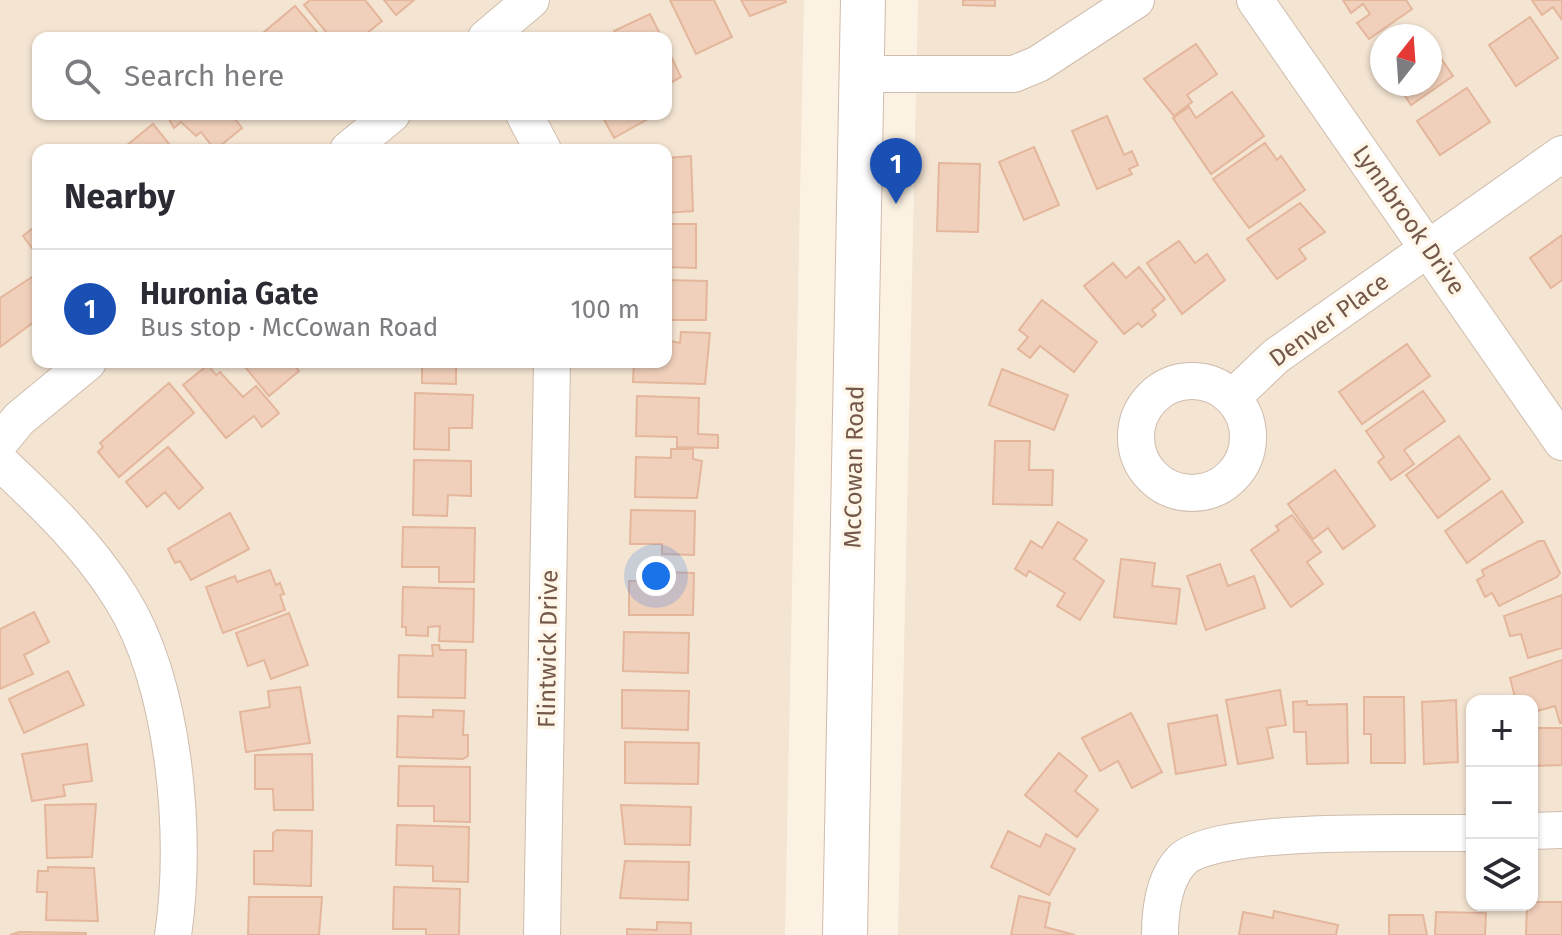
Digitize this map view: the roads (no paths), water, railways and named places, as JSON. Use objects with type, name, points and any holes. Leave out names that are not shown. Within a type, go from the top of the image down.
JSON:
[{"type":"main road","name":"McCowan Road","points":[[845,935],[863,0]]},
{"type":"street","points":[[493,32],[531,0]]},
{"type":"street","points":[[861,74],[1014,74],[1038,64],[1136,0]]},
{"type":"street","name":"Lynnbrook Drive","points":[[1255,0],[1562,442]]},
{"type":"street","points":[[355,144],[385,120]]},
{"type":"street","points":[[527,120],[540,144]]},
{"type":"street","name":"Denver Place","points":[[1233,397],[1276,356],[1562,154]]},
{"type":"street","points":[[0,442],[19,419],[81,368]]},
{"type":"street","name":"Flintwick Drive","points":[[542,935],[552,368]]},
{"type":"street","points":[[0,462],[58,515],[92,556],[123,601],[155,677],[175,761],[177,909],[173,935]]},
{"type":"street","points":[[1538,831],[1562,830]]},
{"type":"street","points":[[1160,935],[1160,919],[1172,874],[1183,859],[1203,847],[1293,837],[1466,833]]},
{"type":"place","name":"Huronia Gate","points":[[896,204]]}]
